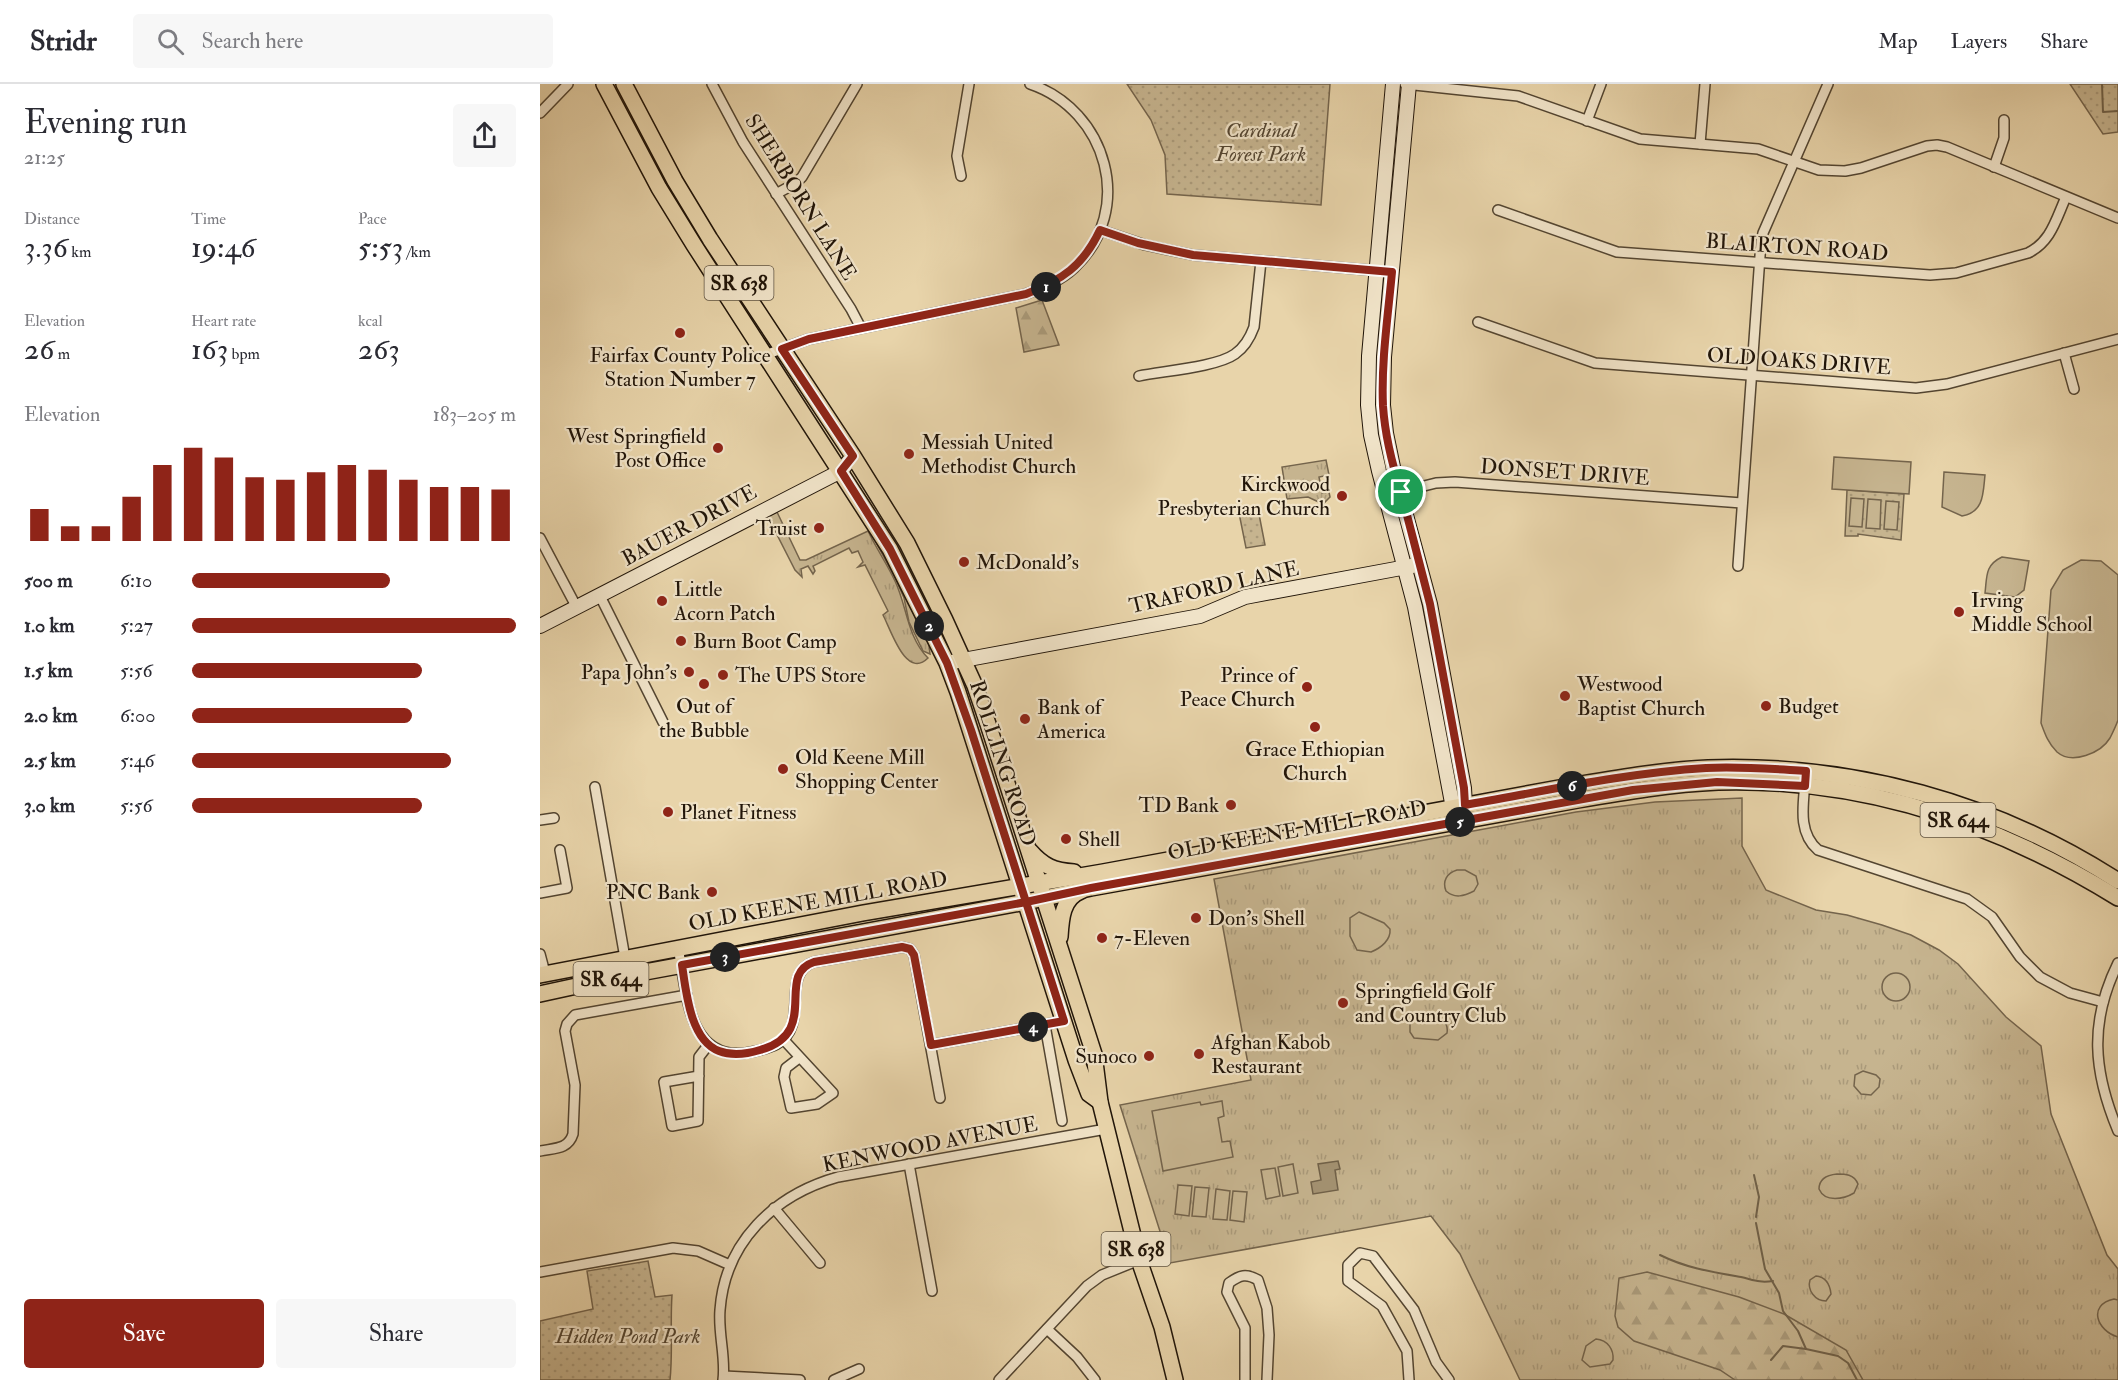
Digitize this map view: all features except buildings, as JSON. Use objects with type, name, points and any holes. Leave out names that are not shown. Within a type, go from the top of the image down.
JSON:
[{"type":"main road","name":"ROLLING ROAD","points":[[604,84],[659,188],[890,549],[947,663],[971,730],[1076,1060],[1089,1094],[1100,1102]]},
{"type":"main road","name":"ROLLING ROAD","points":[[624,84],[675,181],[907,543],[963,659],[988,724],[1094,1054],[1100,1102],[1139,1260],[1162,1327],[1175,1380]]},
{"type":"main road","name":"OLD KEENE MILL ROAD","points":[[540,994],[682,965],[1026,902],[1092,881],[1459,807],[1645,774],[1719,768],[1806,779],[1942,814],[2033,850],[2118,898]]},
{"type":"main road","name":"OLD KEENE MILL ROAD","points":[[542,974],[863,913],[1038,883],[1092,881],[1578,800],[1662,787],[1717,782],[1845,777],[1907,789],[1978,810],[2031,832],[2089,862],[2118,881]]},
{"type":"main road","points":[[1026,846],[1038,861],[1049,868],[1092,881]]},
{"type":"main road","points":[[1060,949],[1061,919],[1069,900],[1092,881]]},
{"type":"street","points":[[540,113],[568,84]]},
{"type":"street","name":"SHERBORN LANE","points":[[712,84],[744,142],[861,328]]},
{"type":"street","points":[[776,194],[802,177],[857,84]]},
{"type":"street","points":[[962,176],[957,156],[969,84]]},
{"type":"street","points":[[765,355],[809,339],[1026,294],[1050,285],[1083,259],[1100,230],[1107,199],[1108,185],[1098,144],[1072,108],[1050,92],[1030,84]]},
{"type":"street","points":[[1393,84],[1369,356],[1368,405],[1374,452],[1406,568],[1462,821]]},
{"type":"street","points":[[1459,807],[1464,788],[1439,649],[1420,564],[1389,449],[1383,405],[1384,357],[1407,84],[1518,96],[1640,139],[1758,149],[1819,170],[1845,171],[1926,146],[1937,145],[1947,147],[2118,218]]},
{"type":"street","points":[[1587,121],[1601,84]]},
{"type":"street","points":[[1700,144],[1706,84]]},
{"type":"street","points":[[1738,566],[1763,233],[1828,84]]},
{"type":"street","points":[[1994,167],[2004,138],[2004,120]]},
{"type":"street","name":"BLAIRTON ROAD","points":[[1498,210],[1617,252],[1930,275],[1956,273],[2028,253],[2039,247],[2049,236],[2066,196]]},
{"type":"street","points":[[1100,230],[1165,250],[1392,272]]},
{"type":"street","points":[[1139,376],[1221,361],[1240,350],[1251,336],[1254,327],[1261,261]]},
{"type":"street","name":"OLD OAKS DRIVE","points":[[1478,322],[1596,363],[1929,388],[2118,339]]},
{"type":"street","points":[[2064,353],[2074,389]]},
{"type":"street","name":"BAUER DRIVE","points":[[540,626],[841,471],[853,456]]},
{"type":"street","name":"DONSET DRIVE","points":[[1386,496],[1436,483],[1465,483],[1742,503]]},
{"type":"street","points":[[540,538],[577,608]]},
{"type":"street","name":"TRAFORD LANE","points":[[947,663],[1200,616],[1245,597],[1420,564]]},
{"type":"street","points":[[600,596],[663,722]]},
{"type":"street","points":[[1806,779],[1803,819],[1805,832],[1818,849],[1967,899],[1992,917],[2020,957],[2040,976],[2070,993],[2103,1002]]},
{"type":"street","points":[[595,787],[625,958]]},
{"type":"street","points":[[540,820],[554,818]]},
{"type":"street","points":[[540,893],[567,888],[560,850]]},
{"type":"street","points":[[678,948],[696,1026],[709,1044],[722,1052],[735,1054],[770,1047],[783,1039],[794,1023],[797,977],[804,967],[814,962],[902,947],[910,949],[914,955],[940,1098]]},
{"type":"street","points":[[540,954],[542,974]]},
{"type":"street","points":[[2118,963],[2103,1002],[2098,1033],[2099,1073],[2106,1103],[2118,1131]]},
{"type":"street","points":[[540,1151],[564,1147],[571,1142],[573,1134],[575,1086],[565,1031],[569,1020],[575,1015],[687,995]]},
{"type":"street","points":[[931,1045],[1064,1021]]},
{"type":"street","points":[[1046,1025],[1062,1121]]},
{"type":"street","points":[[783,1039],[833,1093],[817,1104],[791,1108],[784,1077],[786,1068],[799,1058]]},
{"type":"street","points":[[699,1076],[664,1082],[672,1126],[698,1121],[699,1076],[699,1057],[709,1044]]},
{"type":"street","name":"KENWOOD AVENUE","points":[[723,1378],[720,1312],[730,1264],[750,1232],[774,1208],[793,1195],[822,1182],[1107,1129]]},
{"type":"street","points":[[909,1164],[932,1291]]},
{"type":"street","points":[[774,1208],[819,1263]]},
{"type":"street","points":[[540,1272],[673,1248],[698,1251],[730,1264]]},
{"type":"street","points":[[1410,1380],[1407,1351],[1383,1306],[1348,1281],[1348,1265],[1360,1253],[1373,1256],[1414,1310],[1436,1362],[1449,1380]]},
{"type":"street","points":[[999,1380],[1094,1280],[1109,1271],[1139,1260]]},
{"type":"street","points":[[1245,1380],[1245,1328],[1227,1292],[1229,1282],[1239,1275],[1250,1275],[1258,1280],[1267,1308],[1269,1335],[1267,1380]]},
{"type":"street","points":[[1047,1329],[1077,1357],[1095,1380]]},
{"type":"street","points":[[834,1380],[859,1369]]},
{"type":"street","points":[[723,1378],[800,1380]]},
{"type":"green space","name":"Cardinal Forest Park","points":[[1127,84],[1330,84],[1321,205],[1167,194],[1165,155],[1151,120]]},
{"type":"green space","points":[[2070,84],[2118,84],[2118,132],[2103,134]]},
{"type":"green space","points":[[1042,300],[1059,345],[1024,352],[1016,308]]},
{"type":"green space","points":[[1834,457],[1911,462],[1909,494],[1832,489]]},
{"type":"green space","points":[[1326,460],[1329,475],[1319,477],[1322,493],[1329,492],[1330,497],[1323,504],[1308,497],[1287,499],[1282,467]]},
{"type":"green space","points":[[1944,472],[1985,475],[1981,501],[1975,511],[1962,516],[1942,507]]},
{"type":"green space","points":[[1847,490],[1904,494],[1901,540],[1858,534],[1858,536],[1845,536]]},
{"type":"green space","points":[[1851,498],[1864,499],[1862,527],[1849,526]]},
{"type":"green space","points":[[1868,499],[1881,500],[1880,529],[1866,528]]},
{"type":"green space","points":[[1886,501],[1899,502],[1897,530],[1884,529]]},
{"type":"green space","points":[[1258,509],[1265,545],[1246,548],[1239,513]]},
{"type":"green space","points":[[777,512],[800,560],[806,560],[868,531],[895,581],[911,631],[928,658],[920,663],[913,663],[900,650],[883,615],[888,611],[865,565],[858,567],[863,562],[858,551],[852,553],[849,548],[813,566],[815,571],[813,574],[808,566],[801,569],[802,577],[795,570],[769,519],[769,516]]},
{"type":"green space","points":[[871,533],[878,541],[929,645],[930,654],[923,651],[909,622],[904,598]]},
{"type":"green space","points":[[2002,557],[2029,561],[2024,590],[2015,597],[1985,593],[1990,567]]},
{"type":"green space","points":[[2081,560],[2101,561],[2118,575],[2118,720],[2110,738],[2100,748],[2086,756],[2070,757],[2063,756],[2054,749],[2041,723],[2051,590],[2063,570]]},
{"type":"green space","points":[[1742,798],[1742,846],[1766,890],[1816,910],[1847,915],[1911,935],[1939,950],[1958,964],[2006,1017],[2041,1046],[2051,1114],[2107,1255],[2118,1269],[2118,1380],[1520,1380],[1460,1254],[1431,1216],[1170,1263],[1120,1105],[1251,1080],[1214,879],[1576,812],[1655,802]]},
{"type":"green space","points":[[1457,870],[1465,870],[1476,876],[1478,884],[1474,891],[1460,896],[1446,891],[1446,878]]},
{"type":"green space","points":[[1359,912],[1384,923],[1390,929],[1385,943],[1371,952],[1357,950],[1350,936],[1350,918]]},
{"type":"green space","points":[[1896,973],[1906,977],[1910,987],[1906,997],[1896,1001],[1886,997],[1882,987],[1886,977]]},
{"type":"green space","points":[[1428,1015],[1445,1022],[1447,1033],[1438,1040],[1414,1038],[1410,1032],[1410,1023],[1417,1017]]},
{"type":"green space","points":[[1863,1071],[1876,1075],[1880,1079],[1879,1087],[1871,1095],[1861,1094],[1854,1086],[1855,1075]]},
{"type":"green space","points":[[1222,1101],[1224,1116],[1218,1118],[1222,1142],[1230,1141],[1233,1157],[1163,1171],[1152,1111],[1200,1102],[1201,1105]]},
{"type":"green space","points":[[1293,1164],[1298,1193],[1283,1196],[1278,1167]]},
{"type":"green space","points":[[1275,1168],[1280,1196],[1266,1199],[1261,1170]]},
{"type":"green space","points":[[1837,1174],[1854,1178],[1858,1184],[1854,1193],[1835,1199],[1822,1193],[1819,1186],[1822,1180]]},
{"type":"green space","points":[[1178,1185],[1192,1186],[1189,1216],[1175,1214]]},
{"type":"green space","points":[[1195,1187],[1209,1188],[1206,1217],[1192,1216]]},
{"type":"green space","points":[[1216,1189],[1230,1191],[1227,1220],[1213,1219]]},
{"type":"green space","points":[[1233,1191],[1247,1192],[1244,1222],[1230,1220]]},
{"type":"green space","name":"Hidden Pond Park","points":[[648,1261],[655,1297],[672,1295],[670,1380],[540,1380],[540,1321],[593,1309],[587,1271]]},
{"type":"green space","points":[[1647,1272],[1739,1297],[1784,1314],[1846,1350],[1863,1380],[1735,1380],[1720,1370],[1634,1341],[1618,1327],[1615,1316],[1619,1278]]},
{"type":"green space","points":[[1816,1276],[1825,1280],[1830,1288],[1831,1294],[1826,1301],[1815,1297],[1811,1291],[1810,1280]]},
{"type":"green space","points":[[2114,1299],[2118,1300],[2118,1337],[2105,1329],[2098,1318],[2100,1307]]},
{"type":"green space","points":[[1596,1339],[1607,1343],[1611,1349],[1613,1360],[1610,1364],[1590,1367],[1582,1360],[1586,1346]]},
{"type":"shaded area","points":[[1338,1161],[1340,1169],[1335,1170],[1338,1190],[1313,1194],[1311,1182],[1321,1180],[1318,1164]]},
{"type":"waterway","points":[[2102,84],[2103,112],[2118,111]]},
{"type":"waterway","points":[[1754,1175],[1759,1197],[1756,1217]]},
{"type":"waterway","points":[[1756,1223],[1765,1269],[1779,1293],[1783,1311],[1798,1331],[1806,1349],[1838,1356],[1848,1363],[1857,1380]]},
{"type":"waterway","points":[[1660,1255],[1699,1269],[1757,1281],[1773,1281]]},
{"type":"waterway","points":[[1771,1360],[1783,1346],[1806,1349]]},
{"type":"place","name":"Fairfax County Police Station Number 7","points":[[680,333]]},
{"type":"place","name":"West Springfield Post Office","points":[[718,448]]},
{"type":"place","name":"Messiah United Methodist Church","points":[[909,454]]},
{"type":"place","name":"Kirckwood Presbyterian Church","points":[[1342,496]]},
{"type":"place","name":"Truist","points":[[819,528]]},
{"type":"place","name":"McDonald's","points":[[964,562]]},
{"type":"place","name":"Little Acorn Patch","points":[[662,601]]},
{"type":"place","name":"Irving Middle School","points":[[1959,612]]},
{"type":"place","name":"Burn Boot Camp","points":[[681,641]]},
{"type":"place","name":"Papa John's","points":[[689,672]]},
{"type":"place","name":"The UPS Store","points":[[723,675]]},
{"type":"place","name":"Out of the Bubble","points":[[704,684]]},
{"type":"place","name":"Prince of Peace Church","points":[[1307,687]]},
{"type":"place","name":"Westwood Baptist Church","points":[[1565,696]]},
{"type":"place","name":"Budget","points":[[1766,706]]},
{"type":"place","name":"Bank of America","points":[[1025,719]]},
{"type":"place","name":"Grace Ethiopian Church","points":[[1315,727]]},
{"type":"place","name":"Old Keene Mill Shopping Center","points":[[783,769]]},
{"type":"place","name":"TD Bank","points":[[1231,805]]},
{"type":"place","name":"Planet Fitness","points":[[668,812]]},
{"type":"place","name":"Shell","points":[[1066,839]]},
{"type":"place","name":"PNC Bank","points":[[712,892]]},
{"type":"place","name":"Don's Shell","points":[[1196,918]]},
{"type":"place","name":"7-Eleven","points":[[1102,938]]},
{"type":"place","name":"Springfield Golf and Country Club","points":[[1343,1003]]},
{"type":"place","name":"Afghan Kabob Restaurant","points":[[1199,1054]]},
{"type":"place","name":"Sunoco","points":[[1149,1056]]},
{"type":"route","points":[[1401,492],[1389,449],[1383,405],[1384,357],[1392,272],[1193,255],[1138,243],[1100,230],[1083,259],[1075,267],[1050,285],[1026,294],[809,339],[782,349],[853,456],[841,471],[890,549],[947,663],[1026,902],[682,965],[692,1016],[702,1037],[715,1049],[735,1054],[756,1051],[779,1043],[792,1028],[795,1018],[797,977],[804,967],[814,962],[902,947],[910,949],[914,955],[931,1045],[1064,1021],[1026,902],[1091,888],[1633,790],[1717,782],[1805,786],[1806,771],[1705,768],[1632,776],[1465,805],[1464,788],[1437,638],[1401,492]]}]
